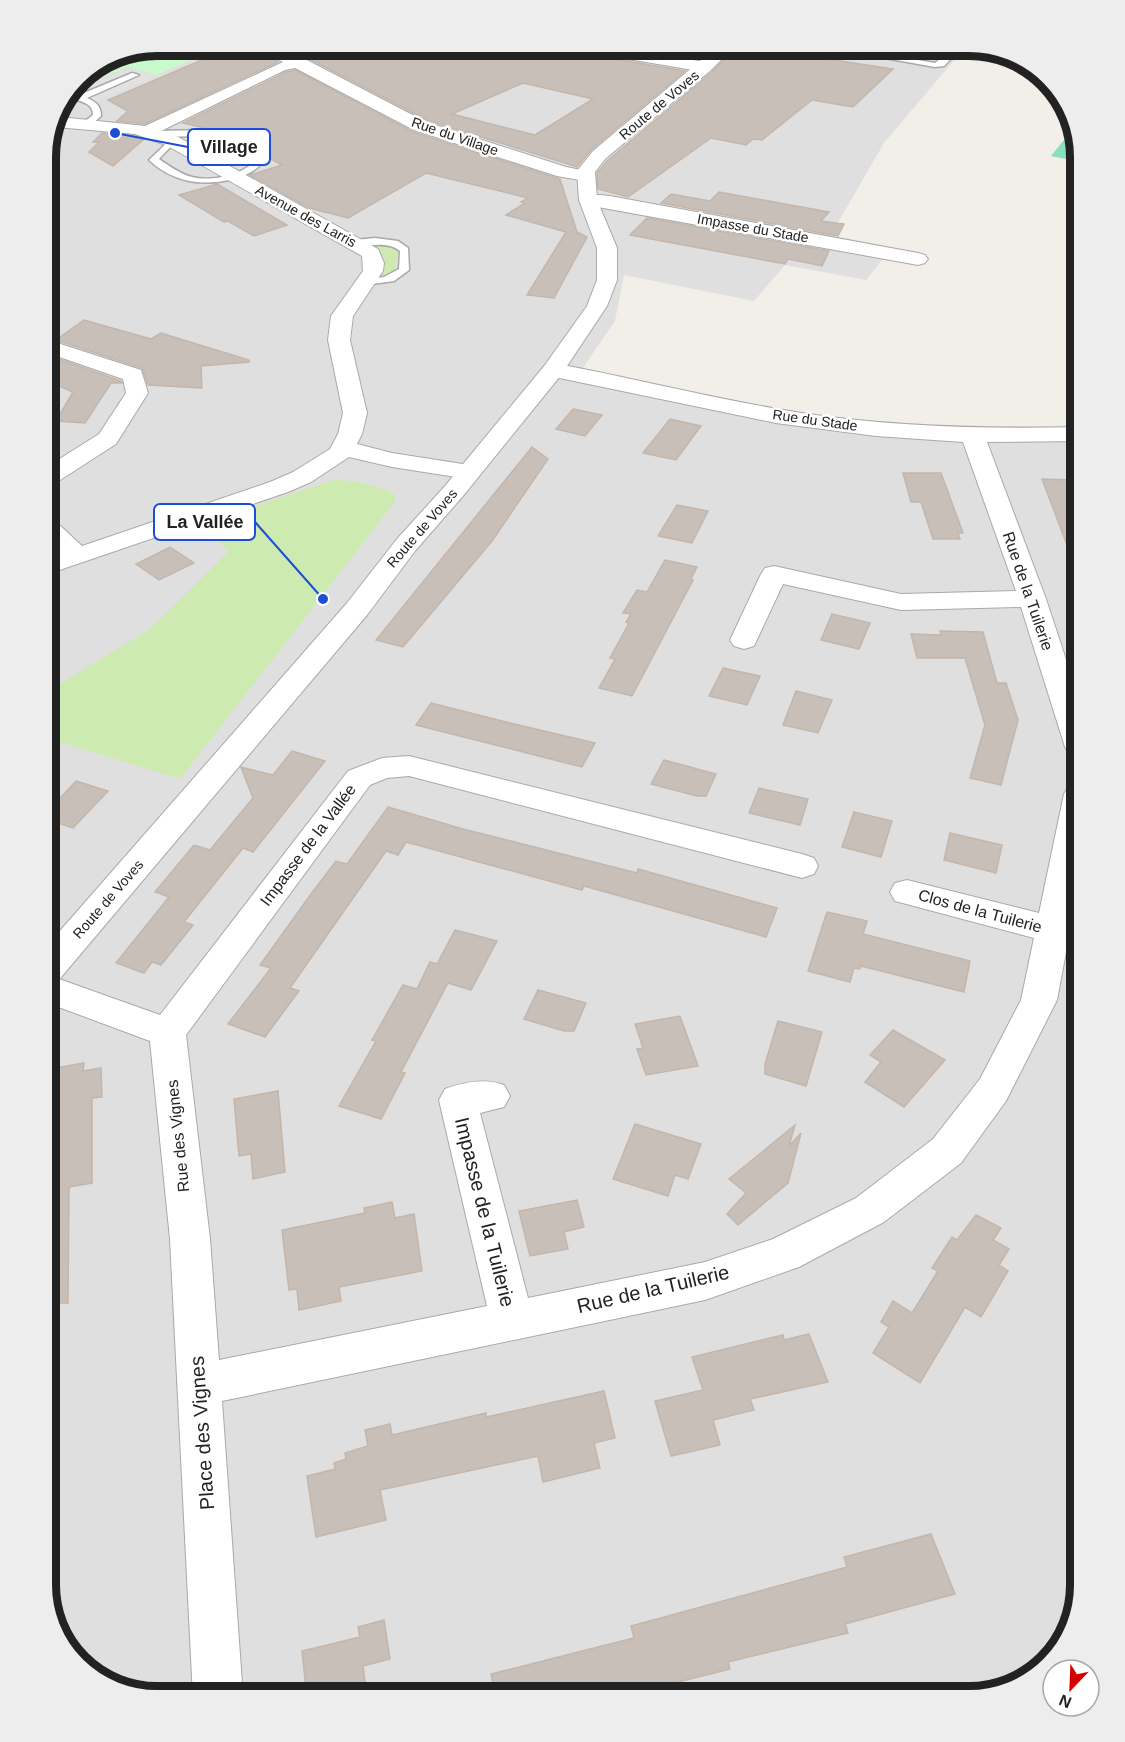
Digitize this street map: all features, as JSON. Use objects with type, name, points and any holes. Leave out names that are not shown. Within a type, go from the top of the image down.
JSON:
[{"type":"street","name":"Rue du Village","points":[[284,56],[420,126],[563,172],[585,176]]},
{"type":"street","points":[[640,56],[705,67]]},
{"type":"street","name":"Route de Voves","points":[[56,959],[357,609],[406,545],[462,482],[553,369],[597,306],[607,280],[607,248],[588,200],[586,171],[599,155],[716,56]]},
{"type":"street","points":[[62,122],[87,124],[157,136],[280,67],[297,63]]},
{"type":"street","name":"Avenue des Larris","points":[[157,136],[234,176],[370,253],[374,263],[373,271],[342,316],[339,340],[355,412],[350,434],[338,454]]},
{"type":"street","name":"Impasse du Stade","points":[[588,200],[610,202],[918,259]]},
{"type":"street","points":[[56,349],[133,375],[137,393],[108,439],[56,472]]},
{"type":"street","name":"Rue du Stade","points":[[553,369],[807,421],[930,434],[1070,434]]},
{"type":"street","name":"Rue de la Tuilerie","points":[[973,435],[1032,599],[1070,716]]},
{"type":"street","points":[[56,563],[279,488],[302,477],[338,454],[394,472],[462,482]]},
{"type":"street","points":[[56,535],[77,555]]},
{"type":"street","points":[[744,640],[774,574],[901,602],[1032,599]]},
{"type":"street","name":"Impasse de la Vallée","points":[[167,1032],[358,778],[382,768],[409,766],[802,866]]},
{"type":"street","name":"Rue de la Tuilerie","points":[[199,1385],[705,1281],[784,1254],[870,1210],[947,1151],[993,1090],[1039,1000],[1070,846]]},
{"type":"street","name":"Clos de la Tuilerie","points":[[907,892],[1054,930]]},
{"type":"street","points":[[56,992],[167,1032]]},
{"type":"street","name":"Rue des Vignes","points":[[167,1032],[190,1239]]},
{"type":"street","name":"Impasse de la Tuilerie","points":[[491,1096],[458,1100],[512,1320]]},
{"type":"street","name":"Place des Vignes","points":[[190,1239],[217,1686]]},
{"type":"lane","points":[[881,56],[934,65],[941,64],[949,56]]},
{"type":"lane","points":[[87,124],[97,117],[97,109],[92,103],[80,98],[135,75]]},
{"type":"lane","points":[[206,133],[260,160],[253,170],[234,176],[207,183],[187,179],[153,160],[157,136],[206,133]]},
{"type":"lane","points":[[355,243],[380,241],[401,246],[405,250],[404,270],[398,275],[383,281],[365,282]]},
{"type":"shaded area","points":[[958,56],[884,143],[829,238],[890,250],[866,280],[785,265],[754,301],[624,275],[615,321],[582,369],[792,413],[963,429],[1070,425],[1070,1585],[1066,1611],[1059,1630],[1044,1652],[1024,1669],[1013,1676],[981,1686],[150,1686],[137,1685],[112,1676],[81,1652],[66,1630],[57,1605],[56,1585],[56,150],[57,137],[63,118],[85,85],[118,63],[137,57]]},
{"type":"shaded area","points":[[130,69],[155,76],[87,105],[73,101],[84,86]]},
{"type":"green space","points":[[183,56],[191,60],[156,75],[128,67],[87,83],[118,63],[137,57]]},
{"type":"green space","points":[[1067,136],[1070,160],[1051,156]]},
{"type":"green space","points":[[376,242],[398,251],[395,269],[384,277],[380,275],[382,257],[370,244]]},
{"type":"green space","points":[[333,480],[374,486],[396,495],[394,503],[180,779],[56,742],[56,686],[150,629],[229,551],[197,525]]},
{"type":"building","points":[[211,56],[269,56],[278,62],[145,124],[117,121],[128,111],[108,100]]},
{"type":"building","points":[[304,56],[598,56],[685,71],[592,149],[577,167],[427,120]],"holes":[[[523,83],[593,99],[535,135],[452,114]]]},
{"type":"building","points":[[681,56],[702,56],[699,59]]},
{"type":"building","points":[[727,56],[807,56],[893,69],[853,107],[812,100],[762,140],[753,139],[746,145],[711,138],[628,197],[598,189],[597,173],[607,161],[712,72]]},
{"type":"building","points":[[295,70],[413,132],[560,179],[577,232],[587,237],[554,298],[527,295],[566,232],[506,215],[525,203],[521,202],[528,198],[426,173],[348,218],[309,208],[250,175],[282,165],[221,132],[183,123],[286,72]]},
{"type":"building","points":[[102,133],[144,139],[113,166],[89,152],[99,142],[93,142]]},
{"type":"building","points":[[217,184],[287,225],[254,236],[228,221],[224,222],[179,195]]},
{"type":"building","points":[[719,192],[829,212],[821,221],[844,224],[838,236],[661,203],[671,194],[710,201]]},
{"type":"building","points":[[647,218],[829,251],[822,266],[788,259],[785,264],[630,235]]},
{"type":"building","points":[[84,320],[151,339],[161,333],[249,360],[249,362],[201,366],[202,388],[148,385],[142,368],[56,340]]},
{"type":"building","points":[[56,358],[122,383],[111,383],[85,423],[56,421],[73,392],[56,385]]},
{"type":"building","points":[[573,409],[602,415],[585,436],[556,429]]},
{"type":"building","points":[[670,419],[701,426],[676,460],[643,453]]},
{"type":"building","points":[[532,447],[548,459],[492,541],[403,647],[376,640]]},
{"type":"building","points":[[903,473],[941,473],[963,533],[958,533],[960,539],[933,539],[921,502],[911,502]]},
{"type":"building","points":[[1042,479],[1070,480],[1070,553]]},
{"type":"building","points":[[677,505],[708,511],[692,543],[658,536]]},
{"type":"building","points":[[170,547],[194,563],[159,580],[136,564]]},
{"type":"building","points":[[665,560],[697,567],[691,579],[693,580],[632,696],[599,688],[615,659],[610,658],[629,623],[626,622],[631,614],[623,613],[637,590],[647,592]]},
{"type":"building","points":[[832,614],[870,623],[859,649],[821,640]]},
{"type":"building","points":[[940,631],[983,632],[997,683],[1006,683],[1018,720],[1001,785],[970,778],[985,725],[965,658],[917,658],[911,634],[941,635]]},
{"type":"building","points":[[723,668],[760,676],[747,705],[709,696]]},
{"type":"building","points":[[796,691],[832,700],[818,733],[783,725]]},
{"type":"building","points":[[431,703],[595,743],[582,767],[416,725]]},
{"type":"building","points":[[292,751],[325,761],[253,852],[243,848],[184,922],[193,925],[161,965],[152,962],[144,973],[116,963],[169,897],[155,892],[194,845],[210,850],[253,798],[241,767],[273,775]]},
{"type":"building","points":[[664,760],[716,774],[706,796],[697,796],[651,784]]},
{"type":"building","points":[[76,781],[108,791],[73,828],[56,823],[56,802]]},
{"type":"building","points":[[759,788],[808,799],[800,825],[749,813]]},
{"type":"building","points":[[388,807],[463,829],[637,873],[638,869],[777,908],[766,937],[584,886],[582,890],[406,842],[398,855],[386,851],[290,988],[299,991],[265,1037],[228,1024],[271,968],[260,965],[311,894],[336,861],[347,864]]},
{"type":"building","points":[[854,812],[892,821],[881,857],[842,847]]},
{"type":"building","points":[[950,833],[1002,845],[996,873],[944,860]]},
{"type":"building","points":[[827,912],[867,921],[863,934],[970,961],[964,992],[861,966],[860,969],[854,968],[850,982],[808,971]]},
{"type":"building","points":[[455,930],[497,941],[471,990],[448,983],[401,1072],[405,1073],[381,1119],[339,1106],[376,1041],[372,1040],[403,985],[417,989],[430,962],[437,964]]},
{"type":"building","points":[[538,990],[586,1003],[574,1031],[564,1031],[524,1019]]},
{"type":"building","points":[[680,1016],[698,1066],[646,1075],[637,1049],[643,1048],[635,1024]]},
{"type":"building","points":[[778,1021],[822,1032],[806,1086],[765,1074],[765,1064]]},
{"type":"building","points":[[893,1030],[945,1060],[904,1107],[865,1082],[881,1062],[870,1055]]},
{"type":"building","points":[[84,1063],[83,1071],[101,1068],[102,1097],[92,1098],[92,1183],[69,1187],[68,1303],[56,1303],[56,1068]]},
{"type":"building","points":[[278,1091],[285,1172],[253,1179],[251,1154],[239,1156],[234,1099]]},
{"type":"building","points":[[635,1124],[701,1144],[688,1179],[675,1175],[668,1196],[613,1179]]},
{"type":"building","points":[[795,1125],[789,1146],[801,1133],[788,1183],[738,1225],[727,1214],[746,1193],[729,1179]]},
{"type":"building","points":[[577,1200],[584,1227],[564,1232],[568,1249],[530,1256],[519,1211]]},
{"type":"building","points":[[392,1202],[395,1218],[414,1214],[422,1271],[339,1287],[341,1301],[299,1310],[297,1289],[289,1290],[282,1230],[365,1213],[364,1208]]},
{"type":"building","points":[[976,1215],[1001,1228],[993,1240],[1009,1249],[999,1265],[1008,1271],[981,1317],[965,1307],[920,1383],[873,1353],[889,1327],[881,1322],[893,1301],[912,1313],[938,1271],[932,1268],[952,1237],[957,1240]]},
{"type":"building","points":[[809,1334],[828,1382],[750,1399],[754,1410],[713,1420],[720,1445],[671,1456],[655,1401],[703,1390],[692,1357],[783,1335],[784,1340]]},
{"type":"building","points":[[604,1391],[615,1438],[594,1443],[600,1468],[543,1482],[538,1456],[380,1490],[386,1520],[316,1537],[307,1476],[335,1469],[334,1463],[346,1459],[345,1453],[368,1446],[365,1430],[390,1424],[392,1435],[486,1413],[486,1417]]},
{"type":"building","points":[[931,1534],[955,1594],[845,1624],[848,1633],[728,1662],[730,1669],[662,1686],[493,1686],[491,1674],[634,1638],[631,1626],[847,1567],[844,1557]]},
{"type":"building","points":[[384,1620],[390,1659],[363,1666],[366,1686],[306,1686],[302,1651],[360,1637],[358,1627]]},
{"type":"place","name":"Village","points":[[115,133]]},
{"type":"place","name":"La Vallée","points":[[323,599]]}]
